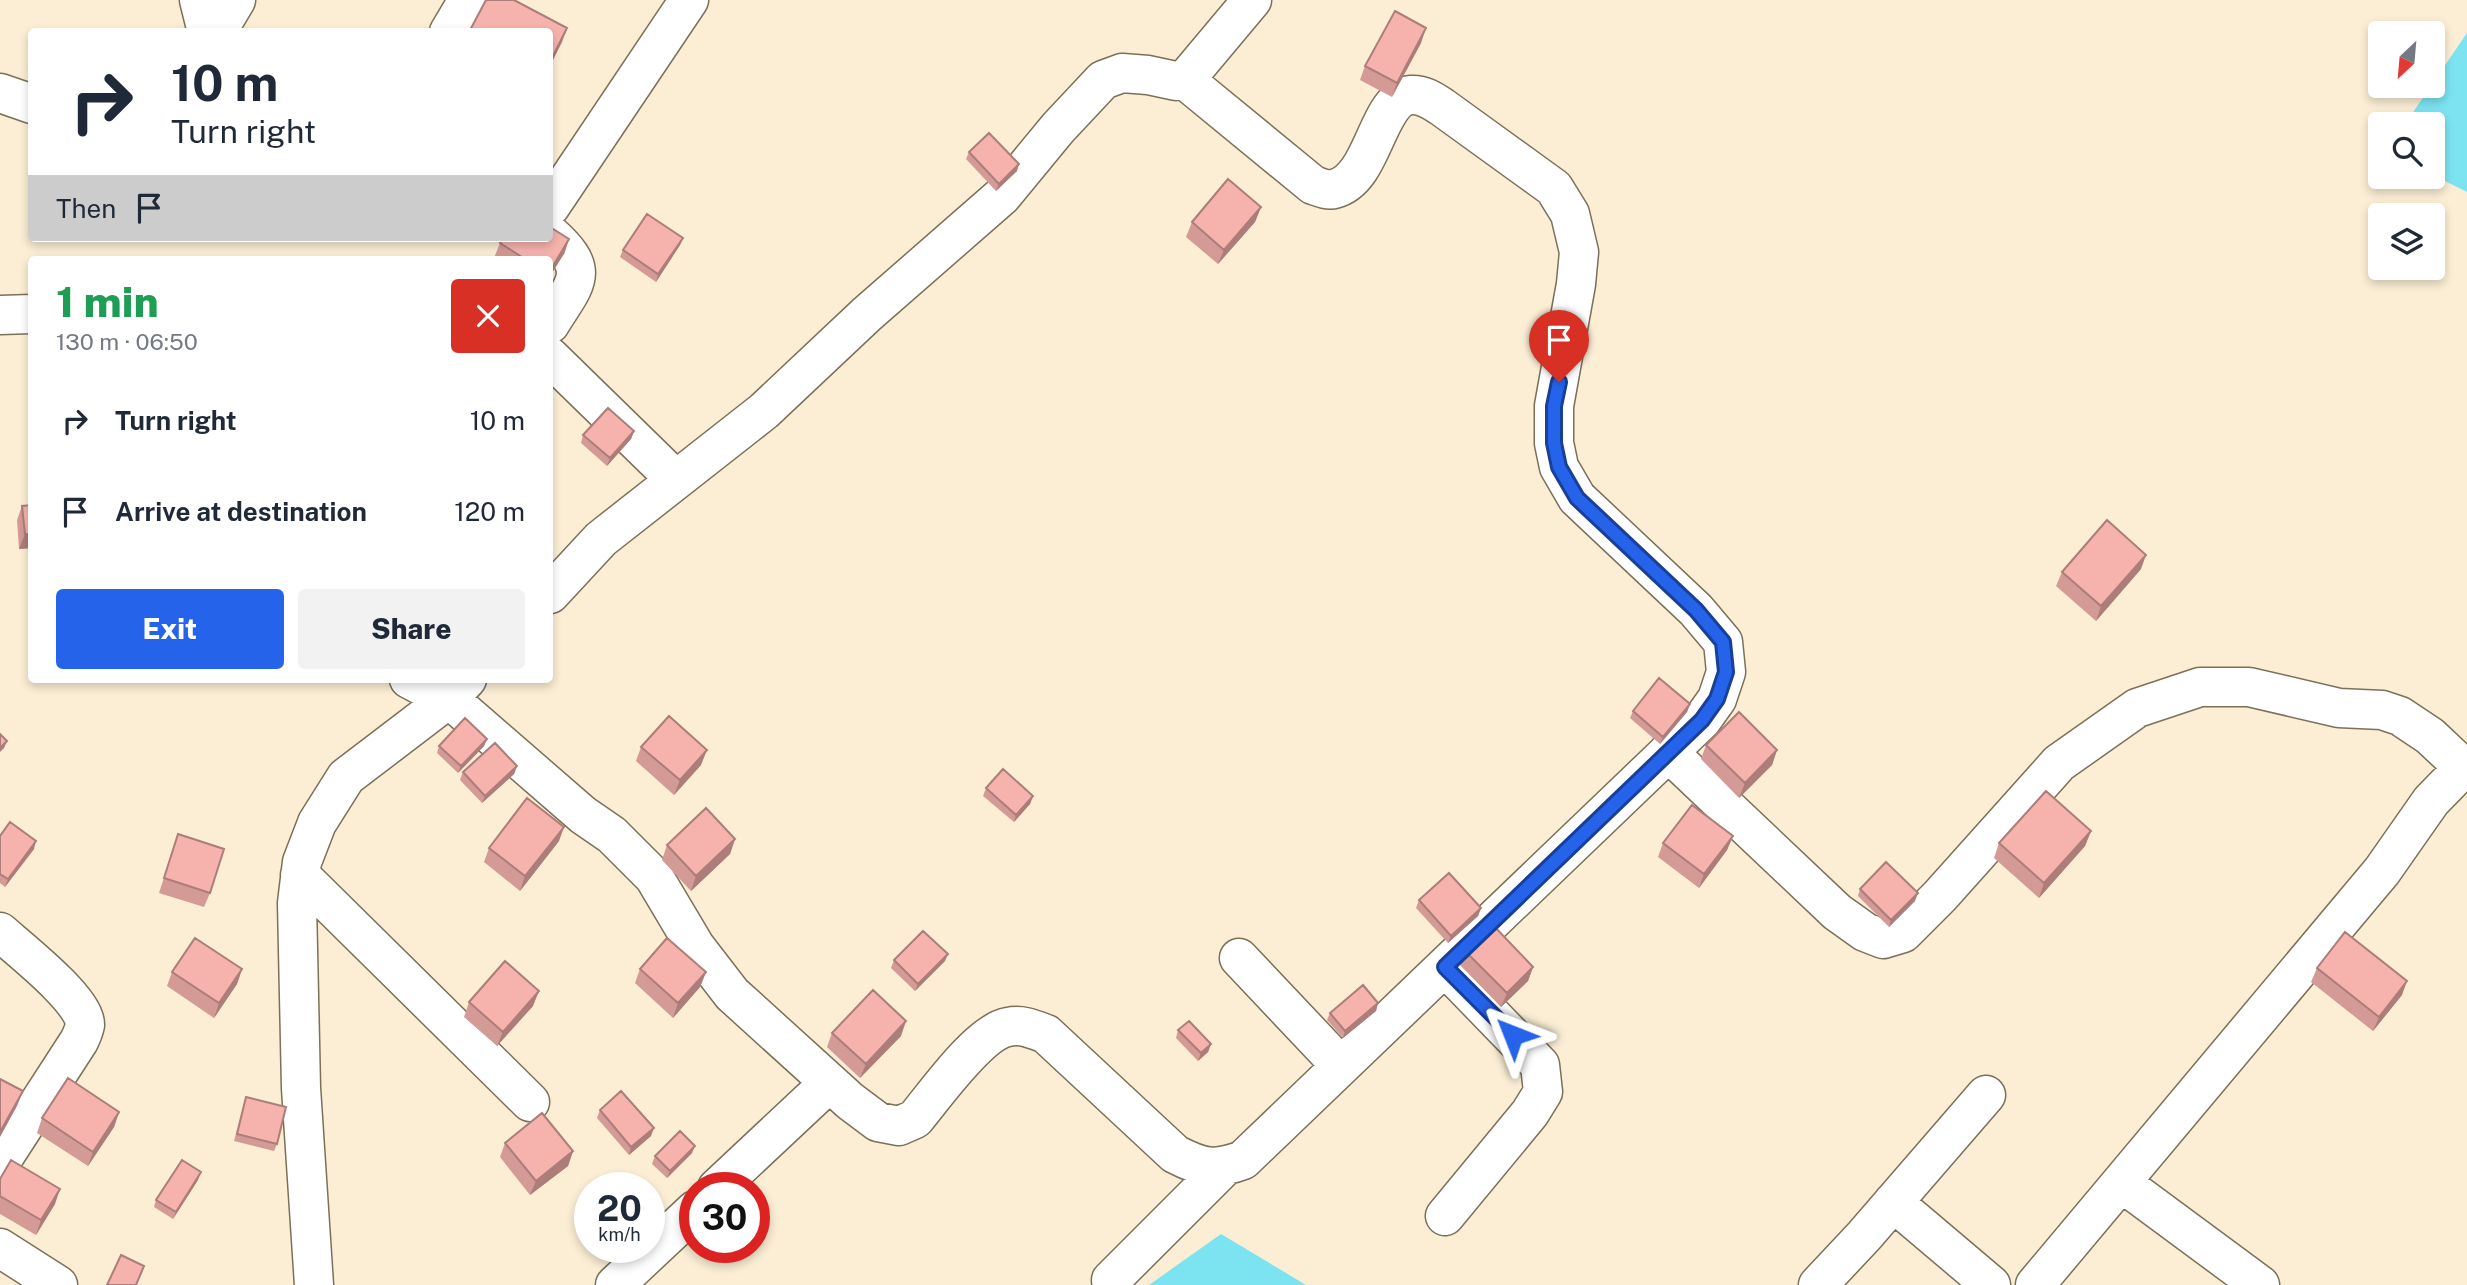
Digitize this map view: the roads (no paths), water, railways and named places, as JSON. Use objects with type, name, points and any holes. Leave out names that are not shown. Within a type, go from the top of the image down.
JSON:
[{"type":"street","points":[[199,0],[207,28]]},
{"type":"street","points":[[219,28],[236,0]]},
{"type":"street","points":[[451,28],[468,0]]},
{"type":"street","points":[[553,203],[689,0]]},
{"type":"street","points":[[553,591],[601,538],[764,411],[867,314],[1002,196],[1058,128],[1103,80],[1122,73],[1185,80],[1252,0]]},
{"type":"street","points":[[457,689],[454,704],[583,815],[620,843],[654,877],[695,946],[732,994],[830,1083],[878,1122],[900,1126],[915,1119],[983,1039],[1006,1027],[1027,1026],[1046,1034],[1175,1154],[1198,1166],[1224,1167],[1243,1160],[1702,720],[1717,699],[1726,672],[1723,642],[1696,610],[1577,498],[1559,467],[1554,443],[1554,406],[1576,284],[1579,252],[1570,214],[1554,188],[1442,107],[1425,97],[1410,95],[1395,102],[1362,166],[1346,184],[1332,190],[1313,185],[1185,80]]},
{"type":"street","points":[[0,93],[28,103]]},
{"type":"street","points":[[553,237],[576,264],[577,277],[553,319]]},
{"type":"street","points":[[0,315],[28,314]]},
{"type":"street","points":[[553,360],[676,480]]},
{"type":"street","points":[[428,683],[457,689]]},
{"type":"street","points":[[1668,752],[1837,912],[1865,932],[1883,939],[1903,933],[1940,896],[2059,763],[2137,708],[2200,687],[2249,687],[2339,708],[2382,710],[2400,716],[2465,765],[2431,800],[2382,871],[2035,1285]]},
{"type":"street","points":[[314,1285],[301,1088],[297,904],[302,862],[317,823],[346,777],[457,689]]},
{"type":"street","points":[[300,875],[530,1102]]},
{"type":"street","points":[[0,932],[65,989],[81,1011],[85,1025],[79,1041],[0,1163]]},
{"type":"street","points":[[1238,958],[1341,1066]]},
{"type":"street","points":[[1445,967],[1540,1065],[1543,1092],[1530,1113],[1445,1216]]},
{"type":"street","points":[[734,1172],[830,1083]]},
{"type":"street","points":[[1818,1285],[1986,1095]]},
{"type":"street","points":[[1111,1280],[1224,1167]]},
{"type":"street","points":[[2122,1183],[2260,1285]]},
{"type":"street","points":[[1893,1202],[1991,1285]]},
{"type":"street","points":[[615,1285],[679,1225]]},
{"type":"street","points":[[0,1248],[58,1285]]},
{"type":"water","points":[[2467,33],[2467,192],[2445,181],[2445,112],[2413,112],[2423,98],[2445,98],[2445,65]]},
{"type":"water","points":[[1221,1234],[1306,1285],[1149,1285]]}]
